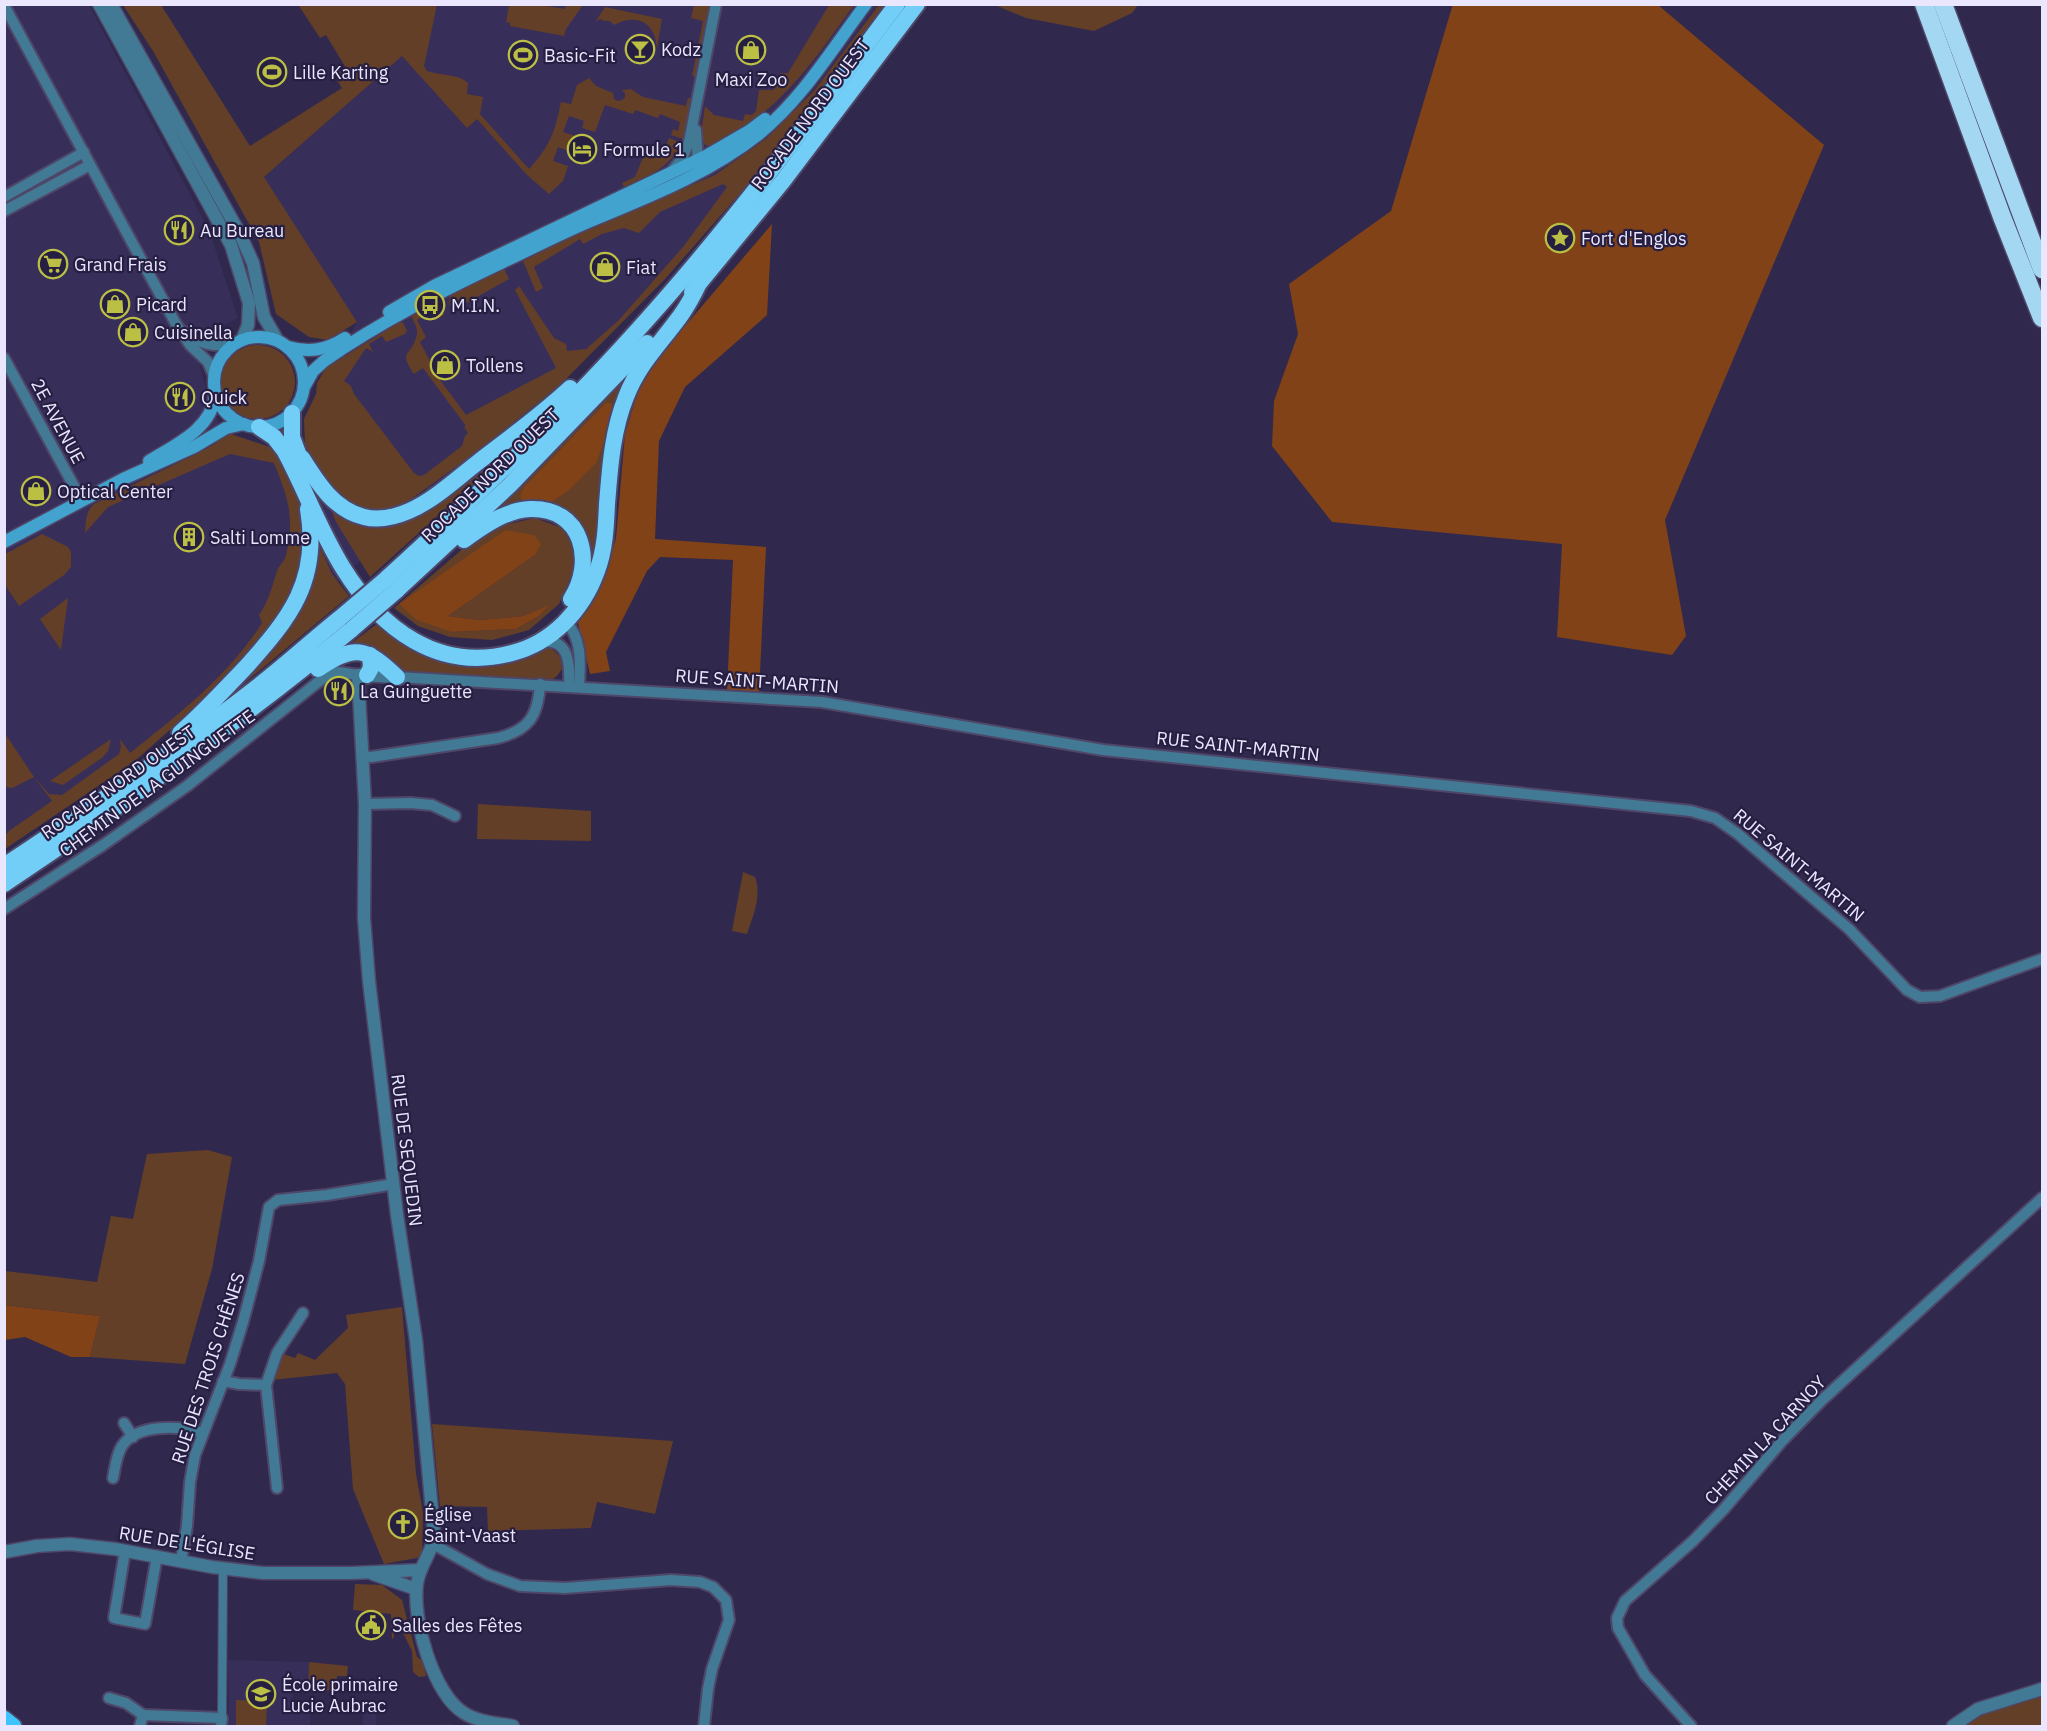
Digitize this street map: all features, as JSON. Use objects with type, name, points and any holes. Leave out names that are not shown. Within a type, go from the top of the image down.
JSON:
[{"type":"highway","name":"ROCADE NORD OUEST","points":[[391,585],[571,402],[653,313],[776,164],[897,4]]},
{"type":"highway","name":"ROCADE NORD OUEST","points":[[4,884],[152,784],[260,704],[346,624],[510,485],[637,353],[699,283],[783,180],[917,4]]},
{"type":"highway","points":[[1924,4],[2001,217],[2043,318]]},
{"type":"highway","points":[[1943,4],[2043,270]]},
{"type":"highway","points":[[251,426],[274,437],[280,444],[342,566],[354,585],[381,616],[414,642],[439,652],[471,657],[502,656],[515,653],[553,623],[566,622],[590,587],[601,560],[606,529],[612,447],[627,396],[640,368],[681,315],[699,283]]},
{"type":"highway","points":[[296,447],[325,491],[346,510],[366,518],[394,516],[408,511],[430,499],[546,409],[619,340],[653,313]]},
{"type":"highway","points":[[292,413],[291,432],[296,447],[326,517],[351,563],[367,586],[401,621],[435,640],[473,648],[507,644],[540,635],[575,593],[582,575],[584,559],[582,543],[574,530],[560,517],[543,510],[532,509],[510,513],[486,525],[391,585]]},
{"type":"highway","points":[[130,781],[233,681],[274,636],[290,614],[303,587],[309,559],[310,529],[306,496]]},
{"type":"highway","name":"ROCADE NORD OUEST","points":[[4,866],[130,781],[346,624]]},
{"type":"highway","points":[[152,784],[216,745],[329,661],[357,651],[370,655],[397,677]]},
{"type":"highway","points":[[362,675],[370,668],[370,655]]},
{"type":"main road","points":[[4,542],[123,479],[194,447],[226,428],[274,424],[292,413],[313,371],[327,360],[438,294],[583,224],[623,209],[688,179],[744,146],[775,120],[800,94],[866,4]]},
{"type":"main road","points":[[123,479],[183,439],[204,422],[212,411],[215,395],[214,376],[220,357],[238,342],[262,337],[306,351],[327,348],[434,286],[734,140],[761,122],[797,89],[829,54]]},
{"type":"main road","points":[[283,344],[301,365],[304,387]]},
{"type":"main road","points":[[215,395],[226,413],[251,426]]},
{"type":"main road","points":[[4,1718],[14,1726]]},
{"type":"street","points":[[99,4],[231,245],[249,303],[248,325],[238,342],[220,346],[202,343],[176,324]]},
{"type":"street","points":[[111,4],[240,234],[253,263],[264,317],[283,344]]},
{"type":"street","points":[[668,174],[675,169],[684,155],[698,106],[716,4]]},
{"type":"street","points":[[4,5],[176,324],[190,345],[208,362],[214,376]]},
{"type":"street","points":[[688,179],[696,171],[699,159],[696,139],[698,106]]},
{"type":"street","points":[[4,197],[84,152]]},
{"type":"street","points":[[4,211],[90,165]]},
{"type":"street","name":"2E AVENUE","points":[[4,358],[82,501]]},
{"type":"street","points":[[566,622],[574,632],[578,645],[574,687]]},
{"type":"street","points":[[540,635],[564,650],[574,687]]},
{"type":"street","name":"CHEMIN DE LA GUINGUETTE","points":[[4,909],[103,845],[187,786],[327,675],[338,672],[362,675]]},
{"type":"street","name":"RUE SAINT-MARTIN","points":[[362,675],[830,702],[1103,750],[1691,811],[1714,818],[1738,834],[1849,929],[1894,979],[1912,994],[1926,998],[1940,996],[2043,959]]},
{"type":"street","name":"RUE DE SEQUEDIN","points":[[362,675],[362,756],[365,804],[364,918],[369,981],[416,1340],[434,1532],[433,1544],[421,1570],[416,1593]]},
{"type":"street","points":[[362,756],[371,757],[498,738],[516,732],[535,714],[540,684]]},
{"type":"street","points":[[365,804],[432,805],[455,816]]},
{"type":"street","name":"RUE DES TROIS CHÊNES","points":[[181,1561],[193,1463],[248,1305],[271,1204],[279,1200],[394,1184]]},
{"type":"street","name":"CHEMIN LA CARNOY","points":[[1691,1726],[1653,1685],[1632,1653],[1617,1623],[1622,1605],[1633,1592],[1693,1541],[1821,1401],[2043,1198]]},
{"type":"street","points":[[277,1488],[266,1385],[277,1353],[303,1313]]},
{"type":"street","points":[[223,1381],[266,1385]]},
{"type":"street","points":[[124,1423],[133,1437]]},
{"type":"street","points":[[113,1479],[122,1445],[133,1437],[154,1429],[170,1427],[202,1433]]},
{"type":"street","name":"RUE DE L'ÉGLISE","points":[[4,1552],[59,1544],[90,1545],[223,1569],[277,1574],[365,1573]]},
{"type":"street","points":[[433,1544],[487,1574],[520,1586],[561,1588],[670,1580],[700,1582],[718,1591],[726,1600],[729,1620],[712,1669],[704,1726]]},
{"type":"street","points":[[125,1551],[114,1618],[145,1624],[157,1556]]},
{"type":"street","points":[[109,1698],[121,1701],[143,1715],[221,1722],[223,1569]]},
{"type":"street","points":[[365,1573],[421,1570]]},
{"type":"street","points":[[365,1573],[382,1576],[416,1593],[427,1653],[438,1683],[458,1708],[470,1716],[513,1726]]},
{"type":"street","points":[[1953,1726],[1978,1708],[2043,1689]]},
{"type":"street","points":[[140,1726],[143,1715]]},
{"type":"shaded area","points":[[301,4],[437,5],[424,66],[427,71],[464,80],[468,83],[467,94],[483,97],[480,114],[529,169],[551,138],[561,102],[571,104],[577,85],[589,78],[596,86],[613,93],[614,99],[618,101],[625,97],[622,90],[631,89],[643,97],[686,106],[688,98],[692,98],[683,139],[671,135],[673,129],[678,131],[680,122],[660,114],[658,118],[635,110],[633,114],[605,105],[595,132],[582,128],[584,121],[569,116],[563,132],[578,137],[573,152],[558,147],[553,161],[568,166],[563,181],[549,194],[527,175],[477,119],[467,128],[402,56],[264,177],[357,322],[328,340],[309,337],[276,314],[259,242],[153,51],[123,5],[161,5],[250,146],[342,88],[334,75],[346,68],[326,35],[320,38],[299,6]]},
{"type":"shaded area","points":[[1453,4],[1658,5],[1824,145],[1665,520],[1686,636],[1672,655],[1557,637],[1562,544],[1332,522],[1272,446],[1274,401],[1298,334],[1289,284],[1391,211]]},
{"type":"shaded area","points":[[5,5],[89,5],[209,230],[238,318],[205,334],[197,357],[211,406],[224,434],[231,434],[275,448],[306,442],[375,548],[135,761],[5,849]]},
{"type":"shaded area","points":[[437,5],[886,5],[742,191],[665,279],[602,343],[432,496],[329,365],[335,361],[357,322],[263,178],[402,56],[421,76]]},
{"type":"shaded area","points":[[509,5],[541,5],[565,9],[566,5],[583,5],[566,29],[564,36],[510,26],[510,23],[506,22]]},
{"type":"shaded area","points":[[694,5],[709,5],[696,77],[692,76],[703,21],[691,18]]},
{"type":"shaded area","points":[[829,5],[854,5],[796,81],[754,120],[710,146],[705,145],[701,134],[705,106],[714,115],[743,121],[745,114],[752,115],[756,111],[759,90],[773,90],[780,73],[788,73]]},
{"type":"shaded area","points":[[879,5],[886,5],[742,191],[665,279],[560,385],[476,452],[410,500],[387,510],[360,508],[330,487],[305,444],[304,419],[316,394],[317,383],[326,368],[400,322],[403,323],[407,331],[405,334],[386,342],[382,336],[369,344],[373,352],[366,348],[344,381],[351,386],[354,394],[414,473],[419,476],[424,475],[462,446],[468,433],[464,427],[466,426],[423,368],[414,374],[409,366],[406,357],[417,334],[412,316],[435,303],[441,307],[444,315],[439,318],[434,310],[417,320],[426,337],[420,342],[440,380],[466,415],[556,368],[515,290],[519,286],[554,338],[566,344],[567,351],[586,349],[619,320],[683,247],[727,187],[723,184],[660,212],[639,233],[624,228],[602,234],[583,244],[580,239],[534,267],[543,288],[536,292],[523,261],[577,234],[715,175],[767,138],[814,91]]},
{"type":"shaded area","points":[[995,5],[1138,5],[1132,13],[1094,31],[1026,18]]},
{"type":"shaded area","points":[[605,7],[662,19],[657,48],[653,32],[643,22],[630,20],[614,25],[610,21],[600,19],[595,22]]},
{"type":"shaded area","points":[[669,138],[682,143],[671,159],[658,170],[624,187],[622,183],[635,177],[646,150],[650,151],[652,147],[664,151]]},
{"type":"shaded area","points":[[772,224],[767,315],[685,387],[659,441],[655,539],[766,547],[759,693],[727,691],[733,560],[660,557],[647,571],[606,652],[610,671],[590,674],[578,623],[594,598],[607,569],[616,538],[625,434],[637,394],[656,360]]},
{"type":"shaded area","points":[[504,269],[509,279],[452,311],[449,303],[450,295]]},
{"type":"shaded area","points":[[258,345],[279,351],[289,361],[295,382],[289,403],[279,413],[258,419],[237,413],[227,403],[221,382],[227,361],[237,351]]},
{"type":"shaded area","points":[[630,372],[599,544],[586,586],[564,514],[492,516]]},
{"type":"shaded area","points":[[606,403],[611,403],[612,409],[604,443],[596,463],[569,490],[550,503],[524,504],[520,496],[524,487]]},
{"type":"shaded area","points":[[224,434],[231,434],[275,449],[297,495],[302,517],[303,543],[299,575],[278,619],[223,682],[135,761],[5,849],[5,836],[9,831],[52,801],[34,777],[49,794],[62,795],[119,754],[120,739],[130,753],[202,693],[234,660],[262,623],[259,615],[268,599],[289,542],[289,508],[274,463],[230,454],[108,507],[85,533],[86,517],[91,507],[215,444]]},
{"type":"shaded area","points":[[526,434],[370,577],[336,522],[328,502],[380,524]]},
{"type":"shaded area","points":[[535,518],[562,528],[574,549],[573,571],[559,604],[529,630],[492,640],[450,637],[418,626],[394,608],[466,546],[496,527]],"holes":[[[505,530],[535,555],[448,616],[480,620],[523,616],[549,606],[539,616],[516,629],[452,632],[400,605]]]},
{"type":"shaded area","points":[[505,530],[534,535],[541,544],[535,555],[448,616],[480,620],[523,616],[550,605],[539,616],[516,629],[452,632],[417,620],[399,604]]},
{"type":"shaded area","points":[[42,534],[68,547],[71,552],[71,567],[64,575],[19,606],[5,585],[5,554]]},
{"type":"shaded area","points":[[318,543],[332,574],[349,596],[223,701],[282,636]]},
{"type":"shaded area","points":[[68,598],[61,650],[40,619]]},
{"type":"shaded area","points":[[377,624],[399,641],[423,655],[444,663],[468,667],[492,667],[514,662],[535,651],[548,648],[559,656],[562,669],[553,679],[398,672],[342,650]]},
{"type":"shaded area","points":[[4,732],[34,777],[12,788],[5,787]]},
{"type":"shaded area","points":[[111,739],[108,751],[103,757],[63,785],[50,781]]},
{"type":"shaded area","points":[[478,804],[591,811],[591,841],[477,839]]},
{"type":"shaded area","points":[[743,872],[755,877],[758,891],[747,934],[732,931]]},
{"type":"shaded area","points":[[208,1150],[232,1157],[212,1269],[185,1364],[90,1357],[100,1316],[5,1305],[5,1271],[97,1282],[111,1216],[133,1219],[147,1154]]},
{"type":"shaded area","points":[[4,1305],[100,1316],[90,1357],[71,1357],[25,1337],[5,1340]]},
{"type":"shaded area","points":[[402,1307],[416,1474],[423,1513],[422,1557],[384,1564],[353,1489],[345,1384],[337,1373],[272,1380],[281,1353],[295,1358],[298,1353],[315,1360],[348,1328],[346,1315]]},
{"type":"shaded area","points":[[432,1424],[673,1441],[655,1514],[597,1502],[591,1528],[488,1531],[487,1507],[440,1506]]},
{"type":"shaded area","points":[[355,1584],[382,1585],[402,1600],[417,1657],[423,1661],[426,1676],[419,1677],[413,1672],[412,1651],[402,1631],[401,1620],[395,1620],[392,1639],[391,1614],[353,1610]]},
{"type":"shaded area","name":"École primaire Lucie Aubrac","points":[[228,1660],[309,1662],[308,1692],[293,1691],[291,1703],[303,1703],[303,1710],[310,1710],[310,1726],[229,1726]]},
{"type":"shaded area","points":[[309,1662],[348,1666],[347,1676],[337,1676],[337,1687],[345,1687],[345,1689],[308,1692]]},
{"type":"shaded area","points":[[2042,1693],[2042,1726],[1957,1726],[1985,1709]]},
{"type":"shaded area","points":[[236,1700],[267,1701],[266,1726],[236,1726]]},
{"type":"shaded area","name":"École primaire Lucie Aubrac","points":[[363,1702],[377,1702],[376,1725],[451,1724],[451,1726],[363,1726]]},
{"type":"place","name":"Kodz","points":[[640,49]]},
{"type":"place","name":"Maxi Zoo","points":[[751,50]]},
{"type":"place","name":"Basic-Fit","points":[[523,55]]},
{"type":"place","name":"Lille Karting","points":[[272,72]]},
{"type":"place","name":"Formule 1","points":[[582,149]]},
{"type":"place","name":"Au Bureau","points":[[179,230]]},
{"type":"place","name":"Fort d'Englos","points":[[1560,238]]},
{"type":"place","name":"Grand Frais","points":[[53,264]]},
{"type":"place","name":"Fiat","points":[[605,267]]},
{"type":"place","name":"Picard","points":[[115,304]]},
{"type":"place","name":"M.I.N.","points":[[430,305]]},
{"type":"place","name":"Cuisinella","points":[[133,332]]},
{"type":"place","name":"Tollens","points":[[445,365]]},
{"type":"place","name":"Quick","points":[[180,397]]},
{"type":"place","name":"Optical Center","points":[[36,491]]},
{"type":"place","name":"Salti Lomme","points":[[189,537]]},
{"type":"place","name":"La Guinguette","points":[[339,691]]},
{"type":"place","name":"Église Saint-Vaast","points":[[403,1524]]},
{"type":"place","name":"Salles des Fêtes","points":[[371,1625]]},
{"type":"place","name":"École primaire Lucie Aubrac","points":[[261,1694]]}]
